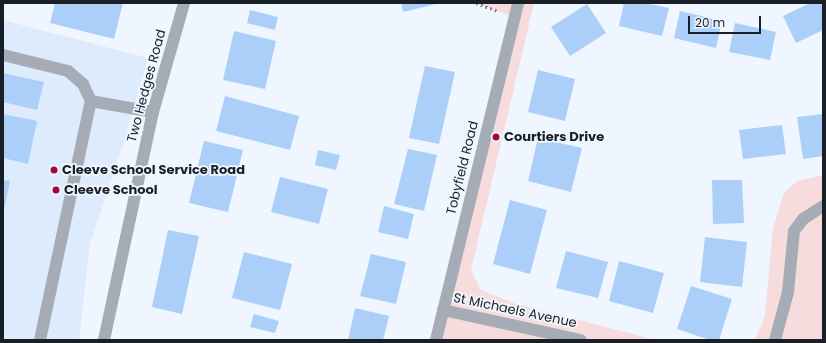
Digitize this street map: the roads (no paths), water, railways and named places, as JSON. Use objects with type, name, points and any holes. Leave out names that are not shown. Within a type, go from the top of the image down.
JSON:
[{"type":"street","name":"Two Hedges Road","points":[[104,340],[153,112],[184,3]]},
{"type":"street","name":"Tobyfield Road","points":[[436,340],[518,3]]},
{"type":"street","points":[[3,55],[68,71],[83,84],[91,101],[40,340]]},
{"type":"street","points":[[91,101],[153,112]]},
{"type":"street","points":[[775,340],[788,292],[794,231],[803,219],[823,206]]},
{"type":"street","name":"St Michaels Avenue","points":[[443,310],[581,340]]},
{"type":"place","name":"Courtiers Drive","points":[[496,137]]},
{"type":"place","name":"Cleeve School Service Road","points":[[54,170]]},
{"type":"place","name":"Cleeve School","points":[[56,190]]}]
